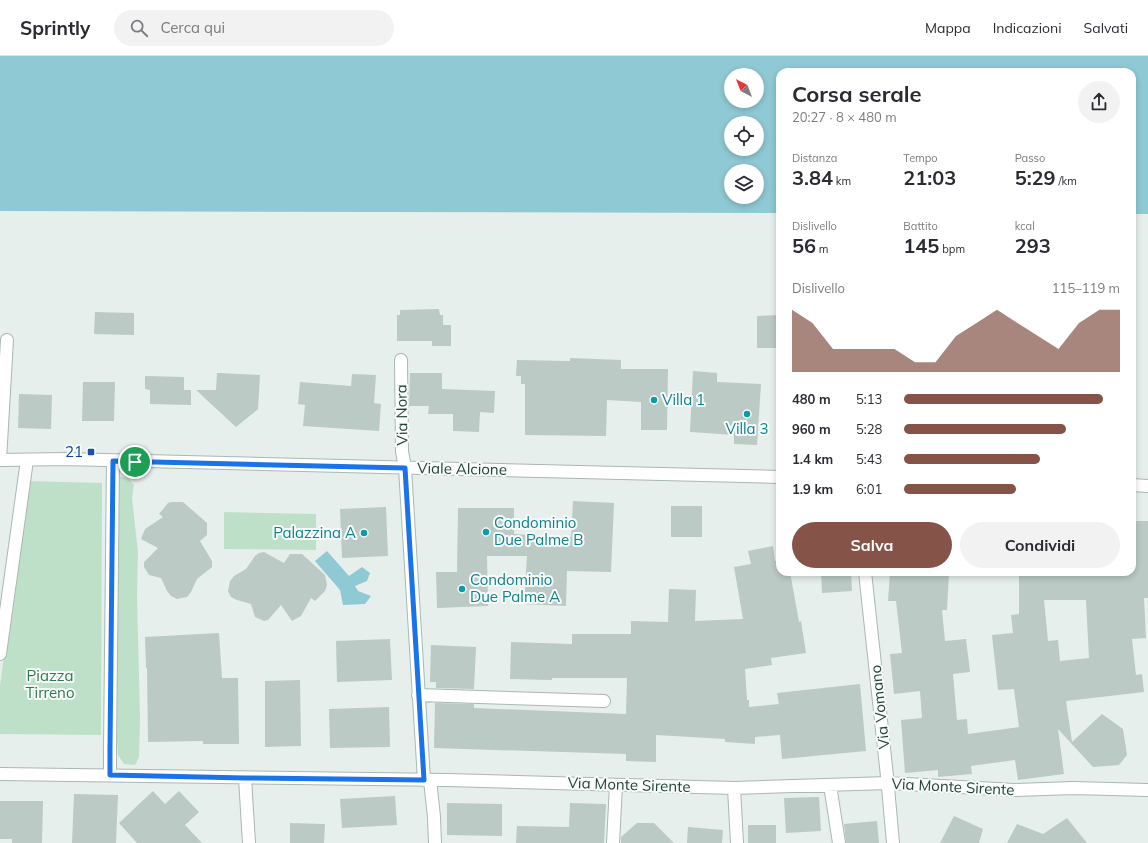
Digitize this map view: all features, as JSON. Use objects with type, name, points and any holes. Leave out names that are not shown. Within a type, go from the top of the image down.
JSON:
[{"type":"street","points":[[0,460],[7,340]]},
{"type":"street","name":"Via Nora","points":[[401,360],[402,451],[405,468],[423,780],[435,843]]},
{"type":"street","name":"Viale Alcione","points":[[0,460],[65,459],[776,477]]},
{"type":"street","points":[[0,654],[27,460]]},
{"type":"street","points":[[110,775],[113,461]]},
{"type":"street","points":[[1136,485],[1148,486]]},
{"type":"street","name":"Via Vomano","points":[[865,576],[893,843]]},
{"type":"street","points":[[418,695],[604,701]]},
{"type":"street","name":"Via Monte Sirente","points":[[0,774],[448,780],[734,788],[888,783],[1014,790],[1073,788],[1148,790]]},
{"type":"street","points":[[245,778],[249,843]]},
{"type":"street","points":[[613,843],[616,785]]},
{"type":"street","points":[[830,785],[839,843]]},
{"type":"street","points":[[734,788],[737,843]]},
{"type":"green space","points":[[119,476],[129,479],[134,485],[132,498],[138,552],[137,596],[140,718],[139,757],[135,765],[124,764],[118,755],[115,715]]},
{"type":"green space","name":"Piazza Tirreno","points":[[27,481],[102,483],[101,735],[0,734],[0,686]]},
{"type":"green space","points":[[224,512],[316,514],[316,550],[224,549]]},
{"type":"water","points":[[0,56],[1148,56],[1148,214],[1136,214],[1136,68],[776,68],[776,213],[0,211]]},
{"type":"water","points":[[327,551],[349,576],[362,567],[370,573],[367,581],[355,586],[358,591],[371,596],[365,604],[343,605],[340,590],[315,561]]},
{"type":"building","points":[[439,309],[440,315],[443,315],[443,325],[451,325],[451,346],[432,346],[432,341],[397,341],[397,315],[400,315],[400,310]]},
{"type":"building","points":[[95,312],[134,313],[134,335],[94,334]]},
{"type":"building","points":[[776,315],[776,348],[757,348],[757,316]]},
{"type":"building","points":[[570,358],[621,360],[621,369],[668,369],[667,430],[641,430],[641,402],[607,400],[606,436],[525,435],[525,384],[521,384],[521,376],[516,376],[517,360],[570,361]]},
{"type":"building","points":[[693,371],[717,373],[717,382],[761,384],[757,445],[734,444],[734,435],[690,432]]},
{"type":"building","points":[[217,373],[260,375],[258,409],[236,427],[196,390],[216,390]]},
{"type":"building","points":[[410,373],[442,373],[442,389],[495,391],[494,413],[480,412],[479,432],[453,431],[453,414],[428,414],[429,406],[409,406]]},
{"type":"building","points":[[352,374],[376,375],[374,403],[381,404],[379,431],[303,426],[305,405],[298,404],[300,382],[351,386]]},
{"type":"building","points":[[145,376],[184,377],[184,390],[191,390],[191,405],[150,404],[150,390],[145,389]]},
{"type":"building","points":[[83,382],[115,382],[114,421],[82,421]]},
{"type":"building","points":[[19,394],[52,395],[51,429],[18,428]]},
{"type":"building","points":[[573,501],[614,503],[611,572],[567,571],[566,606],[524,604],[527,556],[487,556],[488,606],[437,608],[436,572],[457,572],[458,508],[514,508],[514,534],[571,537]]},
{"type":"building","points":[[183,502],[207,523],[207,535],[200,541],[212,561],[212,567],[197,579],[187,597],[177,599],[171,596],[167,591],[161,578],[149,575],[144,567],[144,562],[158,548],[141,539],[145,529],[163,517],[159,514],[168,503]]},
{"type":"building","points":[[671,506],[702,506],[702,537],[671,537]]},
{"type":"building","name":"Palazzina A","points":[[386,507],[388,556],[342,558],[340,509]]},
{"type":"building","points":[[1136,521],[1148,521],[1148,598],[1144,598],[1146,638],[1132,639],[1136,675],[1142,674],[1144,692],[1066,701],[1072,742],[1102,714],[1123,729],[1127,755],[1119,765],[1093,767],[1058,729],[1064,774],[1018,780],[1015,760],[971,766],[972,774],[938,777],[938,770],[905,773],[901,720],[922,718],[920,691],[894,694],[890,654],[902,653],[896,601],[888,601],[890,576],[949,576],[947,610],[942,610],[945,641],[966,639],[970,672],[953,674],[957,720],[967,719],[968,734],[1019,727],[1014,689],[998,690],[992,635],[1013,633],[1011,615],[1019,614],[1019,576],[1136,576]],"holes":[[[1044,600],[1086,600],[1089,658],[1060,661],[1058,640],[1048,641]]]},
{"type":"building","points":[[773,546],[776,561],[776,576],[791,576],[799,622],[801,621],[806,653],[771,658],[772,665],[745,669],[747,700],[749,700],[749,707],[779,704],[777,693],[860,684],[866,751],[782,759],[780,735],[755,737],[755,744],[725,742],[725,739],[656,735],[656,762],[626,761],[626,754],[434,748],[435,703],[474,704],[474,708],[626,714],[627,678],[552,678],[552,680],[510,679],[511,642],[572,644],[572,634],[631,634],[631,621],[668,622],[669,589],[696,590],[695,621],[743,619],[734,567],[751,564],[748,551]]},
{"type":"building","points":[[264,552],[284,563],[290,554],[302,554],[325,575],[327,585],[325,591],[315,601],[311,598],[301,616],[292,621],[281,605],[268,620],[264,621],[255,617],[251,604],[231,597],[228,591],[230,581],[234,576],[246,569],[255,556]]},
{"type":"building","points":[[821,576],[851,576],[852,591],[822,593]]},
{"type":"building","points":[[219,633],[222,678],[238,678],[239,744],[203,744],[203,741],[148,742],[145,637]]},
{"type":"building","points":[[390,639],[392,680],[337,682],[336,641]]},
{"type":"building","points":[[431,645],[476,647],[474,689],[436,688],[436,682],[430,682]]},
{"type":"building","points":[[300,680],[301,746],[265,747],[265,681]]},
{"type":"building","points":[[389,707],[390,747],[330,748],[329,709]]},
{"type":"building","points":[[153,791],[165,804],[179,791],[199,812],[185,825],[202,843],[137,843],[119,823]]},
{"type":"building","points":[[74,794],[118,795],[116,843],[72,843]]},
{"type":"building","points":[[395,796],[397,825],[342,828],[340,799]]},
{"type":"building","points":[[819,797],[821,831],[786,833],[784,798]]},
{"type":"building","points":[[0,801],[43,801],[42,843],[12,843],[12,839],[0,839]]},
{"type":"building","points":[[447,803],[502,804],[502,836],[447,835]]},
{"type":"building","points":[[570,803],[606,804],[604,843],[516,843],[517,826],[569,827]]},
{"type":"building","points":[[954,816],[983,829],[979,843],[940,843]]},
{"type":"building","points":[[1067,818],[1087,843],[1007,843],[1017,824],[1043,834]]},
{"type":"building","points":[[877,821],[879,843],[846,843],[844,824]]},
{"type":"building","points":[[290,823],[325,824],[324,843],[290,843]]},
{"type":"building","points":[[637,823],[654,823],[674,843],[621,843],[621,837]]},
{"type":"building","points":[[748,825],[776,825],[776,843],[748,843]]},
{"type":"building","points":[[688,827],[723,830],[722,843],[687,843]]},
{"type":"place","name":"Villa 1","points":[[654,400]]},
{"type":"place","name":"Villa 3","points":[[747,414]]},
{"type":"place","name":"21","points":[[91,452]]},
{"type":"place","name":"Condominio Due Palme B","points":[[486,532]]},
{"type":"place","name":"Palazzina A","points":[[364,533]]},
{"type":"place","name":"Condominio Due Palme A","points":[[462,589]]},
{"type":"route","points":[[113,461],[135,462],[405,468],[406,509],[424,780],[110,775],[113,461]]}]
